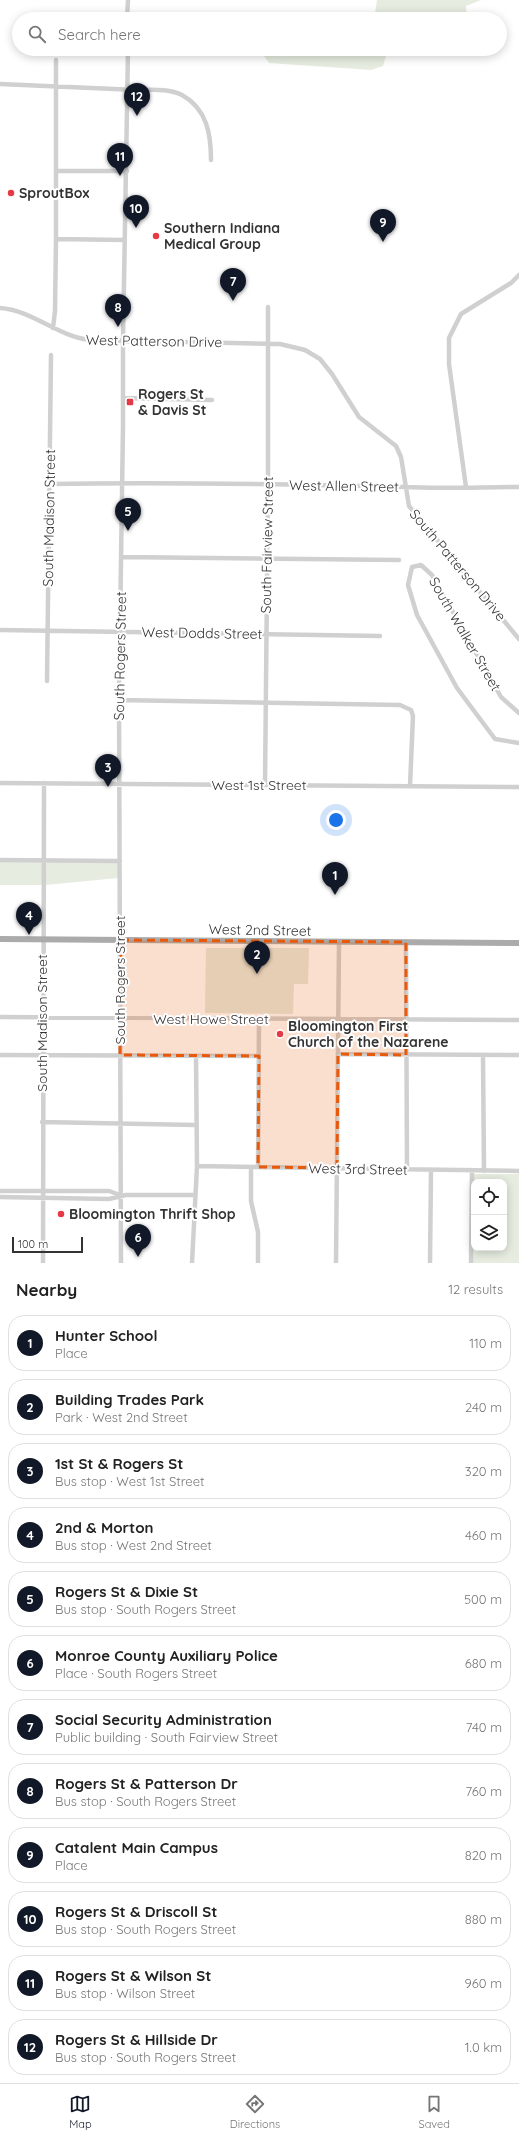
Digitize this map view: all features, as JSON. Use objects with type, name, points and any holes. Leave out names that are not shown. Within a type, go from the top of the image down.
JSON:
[{"type":"main road","name":"West 2nd Street","points":[[0,939],[519,943]]},
{"type":"street","points":[[128,0],[128,12]]},
{"type":"street","name":"South Rogers Street","points":[[121,1263],[120,631],[124,240],[127,171],[128,56]]},
{"type":"street","points":[[53,328],[55,312],[58,86],[56,60]]},
{"type":"street","points":[[0,84],[128,88],[168,91],[182,94],[196,106],[204,118],[210,134],[211,160]]},
{"type":"street","points":[[57,171],[127,171]]},
{"type":"street","points":[[56,240],[124,240]]},
{"type":"street","points":[[466,487],[449,364],[450,338],[461,314],[511,283],[519,275]]},
{"type":"street","name":"South Fairview Street","points":[[264,784],[268,484],[268,307]]},
{"type":"street","name":"West Patterson Drive","points":[[0,308],[19,311],[76,338],[123,341],[267,343]]},
{"type":"street","name":"South Patterson Drive","points":[[267,343],[296,346],[320,359],[332,374],[359,417],[396,446],[401,457],[408,506],[519,639]]},
{"type":"street","name":"South Madison Street","points":[[47,681],[51,355]]},
{"type":"street","points":[[123,398],[212,400]]},
{"type":"street","name":"West Allen Street","points":[[49,484],[122,483],[519,487]]},
{"type":"street","points":[[121,557],[399,560]]},
{"type":"street","name":"South Walker Street","points":[[519,713],[501,697],[432,575],[421,565],[412,567],[408,585],[417,615],[457,688],[495,739],[519,743]]},
{"type":"street","name":"West Dodds Street","points":[[0,630],[380,636]]},
{"type":"street","points":[[120,700],[400,705],[411,710],[413,716],[410,786]]},
{"type":"street","name":"West 1st Street","points":[[0,783],[519,787]]},
{"type":"street","name":"South Madison Street","points":[[43,1263],[42,1056],[44,783]]},
{"type":"street","points":[[0,860],[120,861]]},
{"type":"street","points":[[336,1263],[339,942]]},
{"type":"street","points":[[406,942],[407,1170]]},
{"type":"street","name":"West Howe Street","points":[[0,1017],[519,1020]]},
{"type":"street","points":[[258,1167],[259,1019]]},
{"type":"street","points":[[338,1054],[519,1055]]},
{"type":"street","points":[[483,1055],[484,1171]]},
{"type":"street","points":[[0,1056],[258,1056]]},
{"type":"street","points":[[192,1263],[196,1166],[196,1056]]},
{"type":"street","points":[[42,1122],[196,1124]]},
{"type":"street","name":"West 3rd Street","points":[[196,1166],[519,1171]]},
{"type":"street","points":[[251,1167],[251,1201],[258,1232],[258,1263]]},
{"type":"street","points":[[430,1263],[431,1170]]},
{"type":"street","points":[[471,1263],[472,1170]]},
{"type":"street","points":[[0,1192],[109,1191],[120,1195],[194,1195]]},
{"type":"street","points":[[0,1197],[109,1199],[120,1195]]},
{"type":"highlighted area","points":[[121,940],[406,942],[406,1055],[338,1054],[337,1168],[258,1167],[259,1056],[120,1055]]},
{"type":"shaded area","points":[[377,0],[481,0],[466,6],[466,12],[375,12]]},
{"type":"shaded area","points":[[264,56],[386,56],[383,66],[371,70],[269,63]]},
{"type":"shaded area","points":[[0,860],[118,861],[118,878],[46,885],[0,885]]},
{"type":"shaded area","points":[[206,948],[309,948],[308,984],[294,984],[293,1014],[205,1013]]},
{"type":"shaded area","points":[[473,1174],[519,1174],[519,1263],[472,1263],[472,1251],[507,1251],[507,1179],[473,1179]]},
{"type":"place","name":"Rogers St & Hillside Dr","points":[[137,116]]},
{"type":"place","name":"Rogers St & Wilson St","points":[[120,176]]},
{"type":"place","name":"SproutBox","points":[[11,193]]},
{"type":"place","name":"Rogers St & Driscoll St","points":[[136,228]]},
{"type":"place","name":"Southern Indiana Medical Group","points":[[156,236]]},
{"type":"place","name":"Catalent Main Campus","points":[[383,242]]},
{"type":"place","name":"Social Security Administration","points":[[233,301]]},
{"type":"place","name":"Rogers St & Patterson Dr","points":[[118,327]]},
{"type":"place","name":"Rogers St & Davis St","points":[[130,402]]},
{"type":"place","name":"Rogers St & Dixie St","points":[[128,531]]},
{"type":"place","name":"1st St & Rogers St","points":[[108,787]]},
{"type":"place","name":"Hunter School","points":[[335,895]]},
{"type":"place","name":"2nd & Morton","points":[[29,935]]},
{"type":"place","name":"Building Trades Park","points":[[257,974]]},
{"type":"place","name":"Bloomington First Church of the Nazarene","points":[[280,1034]]},
{"type":"place","name":"Bloomington Thrift Shop","points":[[61,1214]]},
{"type":"place","name":"Monroe County Auxiliary Police","points":[[138,1257]]}]
